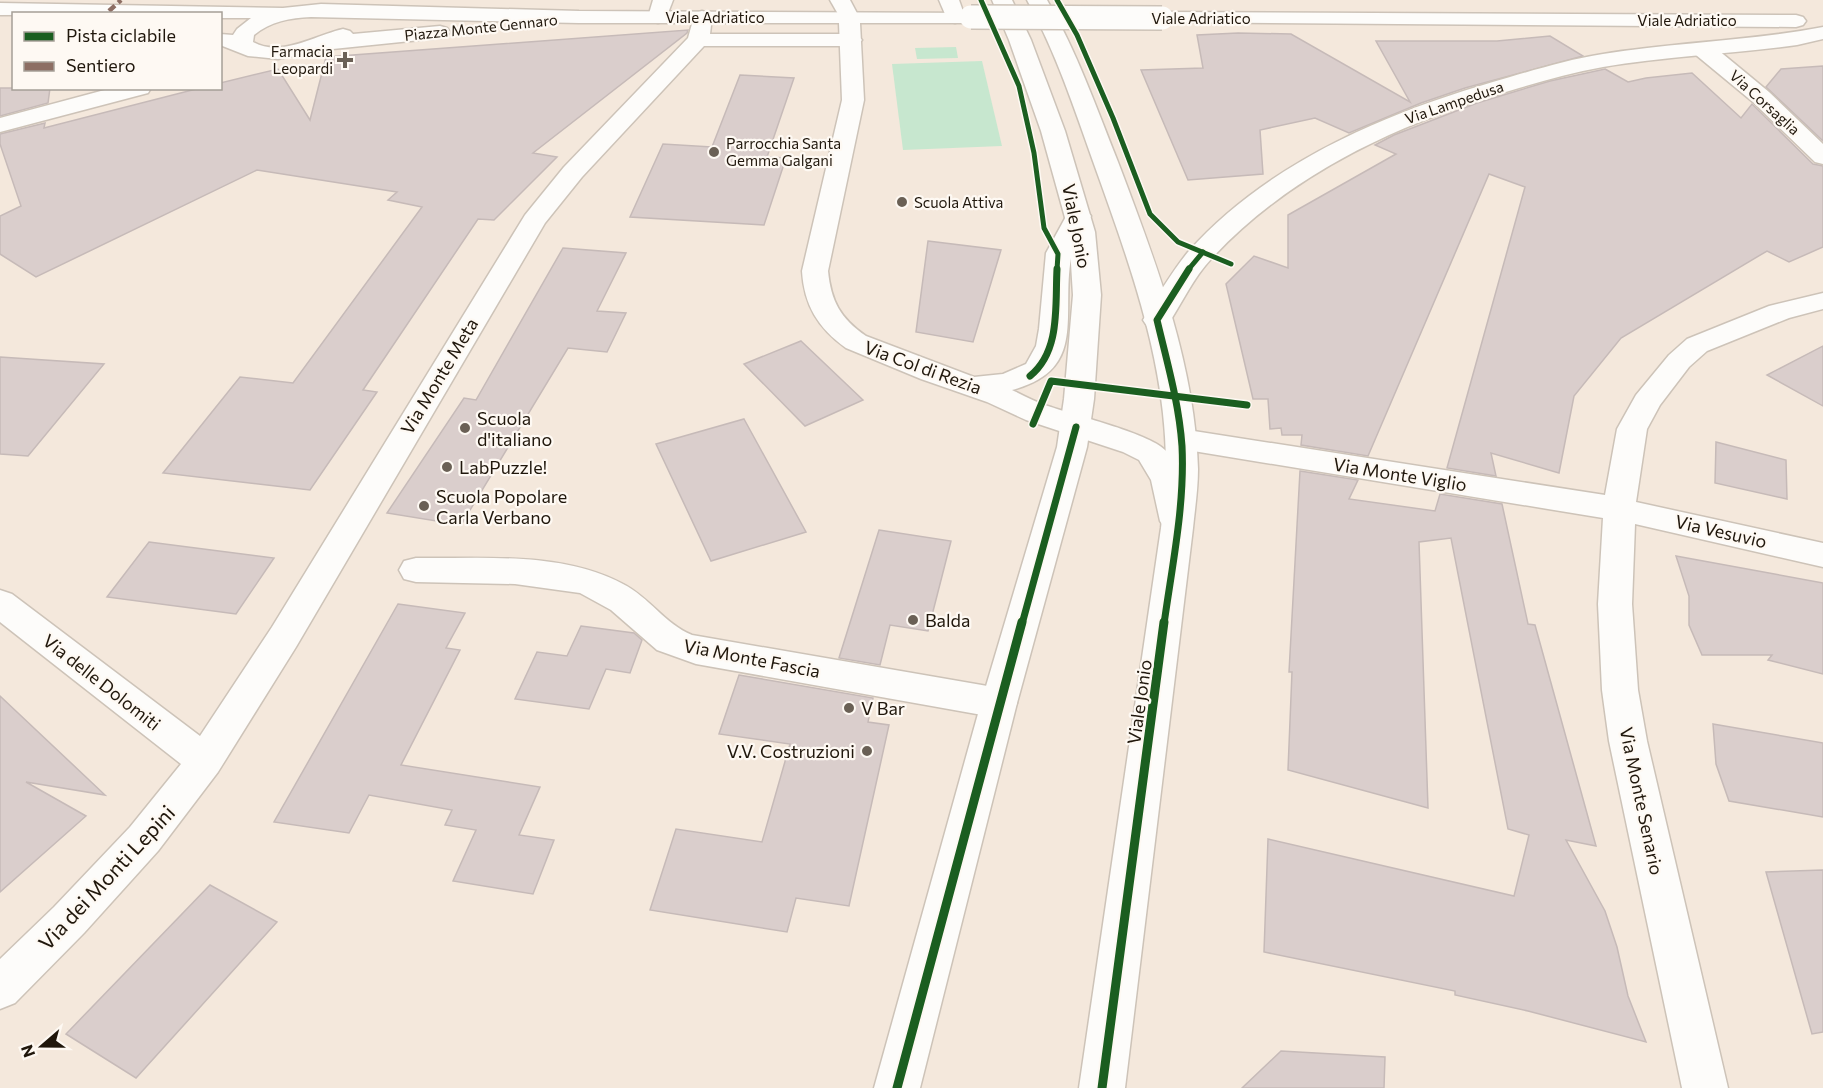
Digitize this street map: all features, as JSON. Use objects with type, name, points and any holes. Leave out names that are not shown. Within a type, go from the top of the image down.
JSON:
[{"type":"street","name":"Viale Jonio","points":[[897,1088],[999,703],[1076,427],[1087,295],[1085,254],[1078,216],[1038,87],[1002,0]]},
{"type":"street","name":"Viale Jonio","points":[[1038,0],[1067,58],[1123,208],[1157,320],[1176,396],[1182,465],[1177,528],[1102,1088]]},
{"type":"street","points":[[1581,0],[1629,20]]},
{"type":"street","name":"Viale Adriatico","points":[[579,17],[660,8],[700,29],[958,12],[1162,18],[1823,21]]},
{"type":"street","name":"Piazza Monte Gennaro","points":[[0,9],[103,12]]},
{"type":"street","name":"Piazza Monte Gennaro","points":[[222,12],[321,10],[579,17]]},
{"type":"street","name":"Piazza Monte Gennaro","points":[[245,53],[242,42],[244,33],[254,24],[293,12]]},
{"type":"street","name":"Piazza Monte Gennaro","points":[[322,44],[348,30],[349,20],[337,12]]},
{"type":"street","name":"Piazza Monte Gennaro","points":[[222,39],[245,53],[293,50],[322,44],[579,17]]},
{"type":"street","name":"Via Col di Rezia","points":[[847,19],[853,100],[816,265],[817,294],[828,315],[846,336],[856,342],[931,373],[1076,427],[1134,445],[1150,453],[1156,459],[1167,480],[1177,528]]},
{"type":"street","name":"Via Monte Meta","points":[[205,760],[284,637],[534,220],[573,172],[700,29]]},
{"type":"street","name":"Via Lampedusa","points":[[1157,320],[1191,266],[1230,226],[1300,173],[1375,131],[1476,93],[1582,64],[1823,33]]},
{"type":"street","name":"Via Corsaglia","points":[[1704,50],[1768,102],[1823,157]]},
{"type":"street","points":[[0,125],[132,90]]},
{"type":"street","points":[[971,386],[1011,382],[1029,376],[1046,360],[1053,341],[1058,254],[1078,216]]},
{"type":"street","name":"Via Monte Senario","points":[[1705,1088],[1628,741],[1621,700],[1615,604],[1619,509],[1624,464],[1632,429],[1646,402],[1678,361],[1697,345],[1768,316],[1823,301]]},
{"type":"street","name":"Via Monte Viglio","points":[[1180,439],[1619,509]]},
{"type":"street","name":"Via Vesuvio","points":[[1619,509],[1823,555]]},
{"type":"street","name":"Via Monte Fascia","points":[[416,570],[523,573],[594,584],[620,598],[662,635],[696,650],[999,703]]},
{"type":"street","name":"Via delle Dolomiti","points":[[0,603],[205,760]]},
{"type":"street","name":"Via dei Monti Lepini","points":[[0,987],[69,920],[144,839],[205,760]]},
{"type":"green space","points":[[956,47],[958,58],[917,59],[915,48]]},
{"type":"green space","points":[[982,61],[1002,146],[903,150],[892,64]]},
{"type":"building","points":[[688,30],[533,153],[557,157],[494,220],[478,219],[363,390],[377,392],[310,490],[163,473],[240,377],[293,383],[422,207],[388,200],[397,192],[257,170],[36,277],[0,254],[0,216],[21,206],[0,144],[0,134],[45,123],[44,128],[192,90],[222,90],[222,83],[278,69],[310,120],[326,57]]},
{"type":"building","points":[[1291,34],[1410,102],[1376,41],[1497,41],[1550,36],[1583,56],[1465,88],[1421,103],[1349,133],[1315,118],[1260,130],[1263,174],[1188,180],[1141,70],[1203,68],[1197,35]]},
{"type":"building","points":[[1823,66],[1823,141],[1766,87],[1781,69]]},
{"type":"building","points":[[1605,69],[1628,82],[1692,73],[1741,118],[1752,104],[1813,164],[1823,166],[1823,247],[1789,262],[1767,251],[1621,338],[1574,396],[1559,473],[1491,453],[1496,476],[1447,468],[1525,187],[1489,174],[1368,456],[1301,445],[1302,435],[1282,435],[1281,428],[1270,429],[1268,399],[1253,399],[1226,284],[1254,256],[1288,268],[1288,215],[1396,154],[1375,145],[1394,135],[1477,103],[1550,81]]},
{"type":"building","name":"Parrocchia Santa Gemma Galgani","points":[[740,75],[794,78],[767,157],[786,158],[764,225],[630,217],[663,144],[712,147]]},
{"type":"building","points":[[0,88],[50,90],[48,103],[0,116]]},
{"type":"building","points":[[928,241],[1001,250],[973,342],[916,332]]},
{"type":"building","points":[[563,248],[626,253],[597,311],[626,313],[607,352],[568,348],[461,525],[387,513],[464,398],[476,400]]},
{"type":"building","points":[[801,341],[863,400],[805,426],[744,364]]},
{"type":"building","points":[[1823,346],[1823,406],[1767,375]]},
{"type":"building","points":[[0,357],[104,364],[28,456],[0,454]]},
{"type":"building","points":[[744,419],[806,532],[711,561],[656,444]]},
{"type":"building","points":[[1716,442],[1786,460],[1787,499],[1715,483]]},
{"type":"building","points":[[1300,471],[1358,480],[1349,499],[1435,511],[1440,494],[1502,504],[1528,624],[1535,625],[1596,846],[1566,840],[1605,911],[1617,947],[1628,996],[1646,1042],[1528,1011],[1455,995],[1455,991],[1264,952],[1268,839],[1514,896],[1529,835],[1508,829],[1451,538],[1419,542],[1428,808],[1288,770],[1292,672],[1289,672]]},
{"type":"building","points":[[879,530],[951,541],[928,631],[890,625],[880,665],[839,658]]},
{"type":"building","points":[[149,542],[274,558],[236,614],[107,597]]},
{"type":"building","points":[[1676,556],[1823,583],[1823,674],[1768,660],[1772,655],[1702,655],[1689,625],[1689,596]]},
{"type":"building","points":[[398,604],[465,613],[446,648],[460,650],[401,765],[540,787],[519,835],[554,840],[533,894],[453,881],[476,830],[445,825],[452,810],[369,795],[349,833],[274,822]]},
{"type":"building","points":[[581,626],[634,633],[642,640],[630,673],[606,669],[589,709],[515,699],[537,652],[567,656]]},
{"type":"building","points":[[739,675],[873,698],[868,722],[889,725],[849,906],[796,898],[787,932],[650,910],[676,829],[762,842],[790,744],[719,734]]},
{"type":"building","points":[[0,696],[105,795],[26,782],[86,816],[0,892]]},
{"type":"building","points":[[1713,724],[1823,743],[1823,817],[1729,801],[1716,764]]},
{"type":"building","points":[[1823,870],[1823,1032],[1812,1034],[1766,872]]},
{"type":"building","points":[[210,885],[277,922],[136,1078],[66,1034]]},
{"type":"building","points":[[1281,1051],[1385,1057],[1384,1088],[1242,1088]]},
{"type":"marked path","points":[[109,11],[121,0]]},
{"type":"cycle path","points":[[981,0],[1019,86],[1034,153],[1044,228],[1058,254],[1053,341],[1041,367],[1030,376]]},
{"type":"cycle path","points":[[1057,0],[1077,35],[1113,118],[1150,214],[1178,242],[1231,264]]},
{"type":"cycle path","points":[[1102,1088],[1182,483],[1182,448],[1178,411],[1157,320],[1191,266],[1203,252]]},
{"type":"cycle path","points":[[1033,424],[1051,381],[1247,405]]},
{"type":"cycle path","points":[[897,1088],[999,703],[1076,427]]},
{"type":"place","name":"Farmacia Leopardi","points":[[345,60]]},
{"type":"place","name":"Parrocchia Santa Gemma Galgani","points":[[714,152]]},
{"type":"place","name":"Scuola Attiva","points":[[902,202]]},
{"type":"place","name":"Scuola d'italiano","points":[[465,428]]},
{"type":"place","name":"LabPuzzle!","points":[[447,467]]},
{"type":"place","name":"Scuola Popolare Carla Verbano","points":[[424,506]]},
{"type":"place","name":"Balda","points":[[913,620]]},
{"type":"place","name":"V Bar","points":[[849,708]]},
{"type":"place","name":"V.V. Costruzioni","points":[[867,751]]}]
